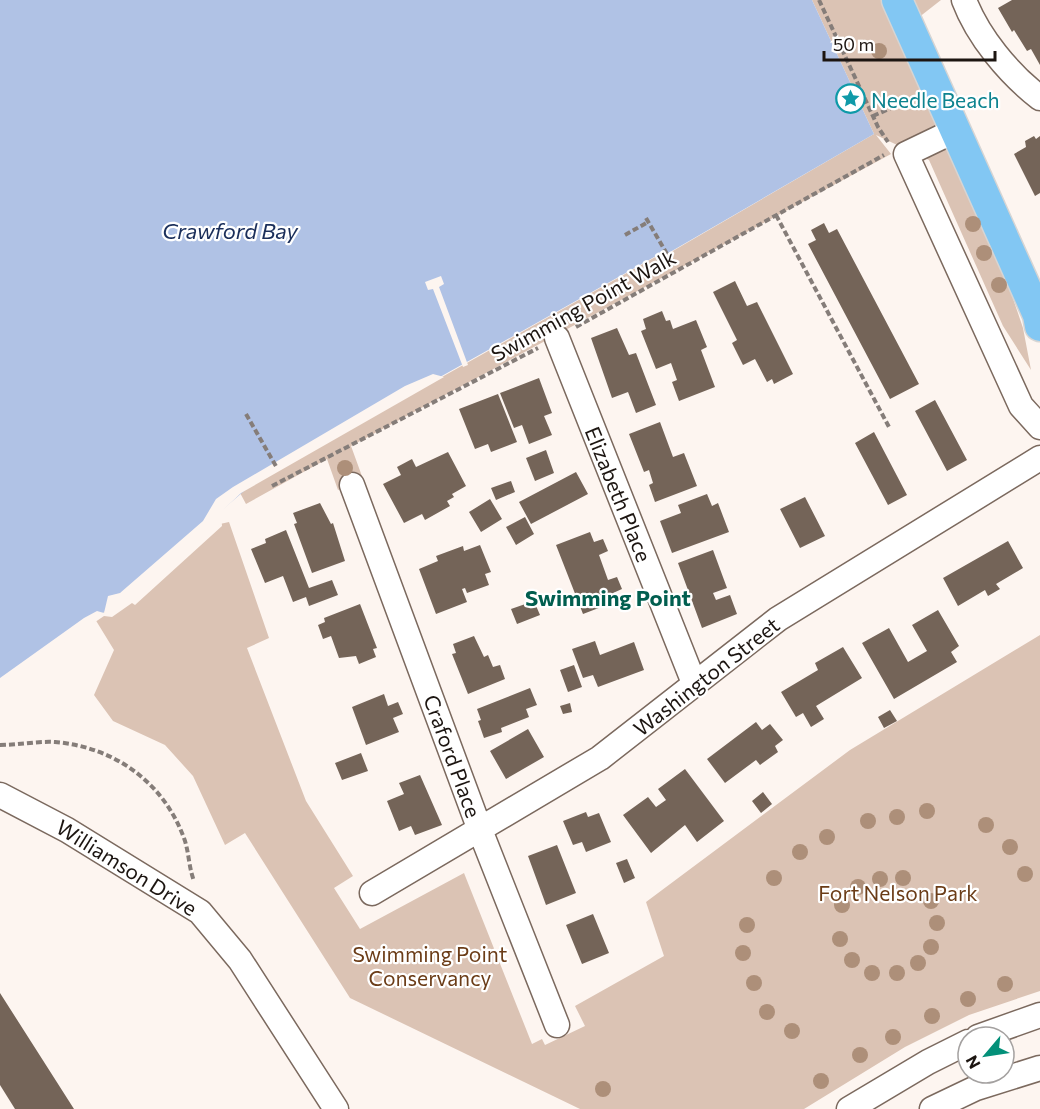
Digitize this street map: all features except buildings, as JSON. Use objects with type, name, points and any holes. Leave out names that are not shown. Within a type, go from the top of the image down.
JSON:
[{"type":"main road","points":[[897,0],[1038,315],[1040,326]]},
{"type":"street","points":[[964,0],[1001,62],[1040,98]]},
{"type":"street","points":[[956,130],[906,154],[1021,406],[1040,427]]},
{"type":"street","name":"Elizabeth Place","points":[[557,338],[694,683]]},
{"type":"street","name":"Washington Street","points":[[372,893],[600,758],[778,619],[1040,458]]},
{"type":"street","name":"Craford Place","points":[[352,484],[480,830],[557,1025]]},
{"type":"street","name":"Williamson Drive","points":[[0,795],[32,810],[87,842],[206,917],[240,960],[336,1109]]},
{"type":"street","points":[[1013,1025],[1040,1016]]},
{"type":"street","points":[[849,1109],[956,1048]]},
{"type":"street","points":[[932,1109],[976,1088],[1040,1068]]},
{"type":"path","points":[[819,0],[873,116],[937,87]]},
{"type":"path","name":"Swimming Point Walk","points":[[273,486],[557,338],[894,151],[873,116]]},
{"type":"path","points":[[776,215],[889,427]]},
{"type":"path","points":[[625,235],[647,220],[667,255]]},
{"type":"path","points":[[246,414],[277,468]]},
{"type":"path","points":[[0,745],[52,742],[87,746],[126,763],[153,787],[172,814],[185,842],[189,867],[197,889]]},
{"type":"green space","points":[[812,0],[941,0],[918,18],[1023,328],[1031,370],[1003,326],[929,160],[876,135],[891,154],[351,446],[363,479],[338,490],[327,459],[246,504],[239,491],[657,256],[659,259],[874,134]]},
{"type":"green space","name":"Fort Nelson Park","points":[[229,522],[269,638],[247,648],[306,801],[353,876],[334,888],[360,929],[464,873],[532,1044],[542,1039],[545,1045],[585,1026],[575,1006],[664,956],[646,902],[850,750],[1040,635],[1040,991],[969,1015],[905,1047],[804,1109],[580,1109],[350,998],[245,833],[225,845],[193,776],[165,745],[113,721],[94,695],[114,650],[95,619],[220,524]]},
{"type":"water","name":"Crawford Bay","points":[[0,0],[812,0],[874,134],[658,259],[656,256],[258,479],[103,613],[0,684]]},
{"type":"pier","points":[[441,276],[444,284],[439,287],[468,365],[463,367],[433,289],[428,290],[425,282]]},
{"type":"pier","points":[[433,374],[444,377],[241,493],[221,512],[222,526],[135,605],[132,603],[112,617],[104,616],[0,687],[0,678],[84,618],[97,611],[104,613],[108,596],[120,593],[203,521],[216,499],[405,386]]},
{"type":"place","name":"Needle Beach","points":[[850,99]]},
{"type":"district","name":"Swimming Point","points":[[608,597]]},
{"type":"park label","name":"Swimming Point Conservancy","points":[[430,965]]}]
